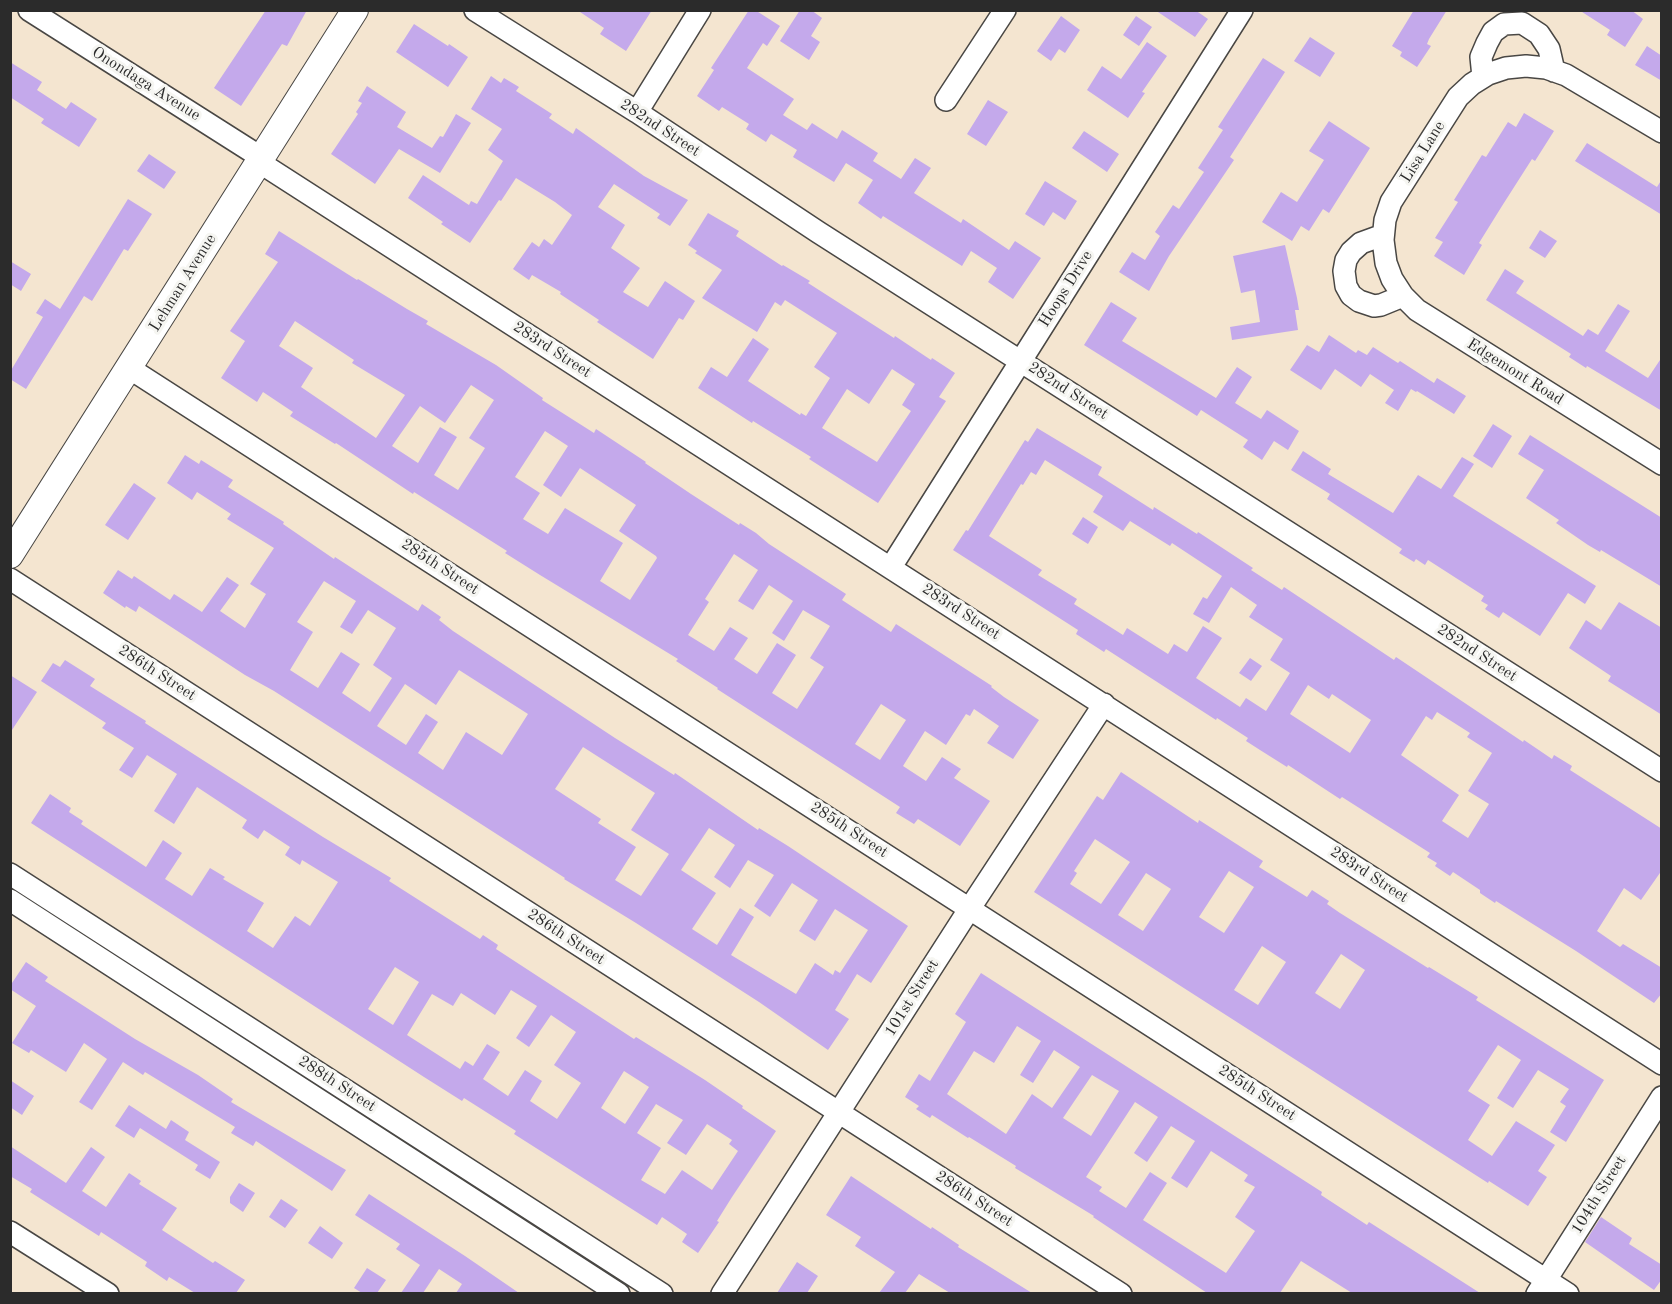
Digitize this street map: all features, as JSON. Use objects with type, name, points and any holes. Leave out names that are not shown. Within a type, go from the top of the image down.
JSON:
[{"type":"street","name":"Onondaga Avenue","points":[[30,10],[261,160]]},
{"type":"street","name":"Lehman Avenue","points":[[10,555],[356,10]]},
{"type":"street","name":"282nd Street","points":[[475,10],[1662,771]]},
{"type":"street","points":[[637,112],[700,10]]},
{"type":"street","points":[[946,100],[1005,10]]},
{"type":"street","name":"Hoops Drive","points":[[891,567],[1242,10]]},
{"type":"street","points":[[1483,77],[1481,57],[1493,32],[1504,24],[1522,23],[1539,34],[1549,49],[1554,71],[1566,75],[1662,132]]},
{"type":"street","name":"Lisa Lane","points":[[1386,263],[1383,235],[1391,202],[1458,97],[1483,77],[1506,68],[1526,66],[1554,71]]},
{"type":"street","name":"283rd Street","points":[[261,160],[1662,1064]]},
{"type":"street","points":[[1383,235],[1361,243],[1351,252],[1346,260],[1344,271],[1346,286],[1351,295],[1359,301],[1374,306],[1403,296]]},
{"type":"street","name":"Edgemont Road","points":[[1386,263],[1392,279],[1403,296],[1417,309],[1662,464]]},
{"type":"street","name":"285th Street","points":[[129,368],[970,908],[1542,1287],[1568,1293]]},
{"type":"street","name":"286th Street","points":[[10,579],[1121,1293]]},
{"type":"street","name":"101st Street","points":[[722,1293],[1104,704]]},
{"type":"street","name":"288th Street","points":[[10,874],[662,1293]]},
{"type":"street","name":"288th Street","points":[[10,900],[619,1293]]},
{"type":"street","name":"104th Street","points":[[1542,1287],[1662,1097]]},
{"type":"street","points":[[410,1158],[423,1139]]},
{"type":"street","points":[[10,1232],[108,1293]]},
{"type":"building","points":[[266,10],[307,10],[287,46],[282,44],[241,106],[214,88]]},
{"type":"building","points":[[577,10],[652,10],[626,51],[600,34],[604,28]]},
{"type":"building","points":[[749,10],[755,10],[780,26],[767,46],[763,43],[747,68],[794,99],[783,115],[807,130],[812,123],[837,139],[842,130],[878,153],[873,161],[901,179],[915,158],[931,168],[914,193],[961,223],[963,219],[1009,250],[1015,241],[1041,258],[1013,299],[988,282],[997,268],[971,251],[962,266],[883,216],[881,219],[858,203],[873,180],[846,163],[834,182],[793,157],[797,150],[771,134],[766,142],[746,129],[749,124],[722,107],[719,111],[697,96],[714,70],[711,68]]},
{"type":"building","points":[[800,10],[811,10],[822,18],[811,36],[820,42],[809,60],[780,41]]},
{"type":"building","points":[[1155,10],[1195,10],[1208,19],[1195,37]]},
{"type":"building","points":[[1414,10],[1447,10],[1429,39],[1427,44],[1431,46],[1417,67],[1400,56],[1402,52],[1392,46]]},
{"type":"building","points":[[1579,10],[1631,10],[1643,19],[1625,47],[1607,35],[1610,30]]},
{"type":"building","points":[[1061,16],[1080,30],[1065,53],[1059,49],[1051,61],[1037,51]]},
{"type":"building","points":[[1136,16],[1152,27],[1139,46],[1123,35]]},
{"type":"building","points":[[414,24],[468,57],[448,87],[396,52]]},
{"type":"building","points":[[1310,37],[1335,53],[1320,77],[1294,61]]},
{"type":"building","points":[[1147,42],[1167,56],[1142,92],[1145,93],[1128,118],[1087,90],[1102,66],[1121,79]]},
{"type":"building","points":[[1647,46],[1662,56],[1662,81],[1635,65]]},
{"type":"building","points":[[1263,58],[1285,72],[1230,157],[1234,160],[1169,256],[1149,291],[1119,272],[1132,252],[1145,260],[1160,236],[1155,232],[1173,205],[1179,209],[1204,172],[1198,168],[1223,130],[1218,127]]},
{"type":"building","points":[[10,62],[42,82],[37,90],[66,109],[71,102],[97,119],[79,147],[41,123],[44,119],[10,97]]},
{"type":"building","points":[[491,76],[501,83],[504,78],[519,87],[516,91],[552,114],[549,118],[573,134],[576,128],[644,176],[688,200],[670,226],[657,218],[660,214],[614,184],[598,207],[625,225],[611,248],[640,268],[623,292],[648,307],[665,281],[695,301],[683,320],[679,318],[653,359],[597,322],[599,320],[560,294],[561,292],[532,275],[529,280],[513,269],[532,242],[539,247],[544,239],[552,245],[572,215],[555,202],[516,178],[470,243],[408,198],[423,175],[469,205],[471,201],[477,204],[503,161],[488,150],[502,129],[471,109]]},
{"type":"building","points":[[367,86],[406,112],[397,127],[432,148],[440,136],[443,137],[456,114],[471,123],[440,173],[399,149],[375,184],[331,154],[358,114],[356,112],[362,103],[358,101]]},
{"type":"building","points":[[988,100],[1008,112],[986,146],[967,134]]},
{"type":"building","points":[[1524,113],[1554,131],[1535,161],[1532,159],[1502,206],[1479,243],[1482,245],[1464,275],[1434,256],[1443,242],[1435,238],[1458,202],[1454,200],[1482,155],[1486,157],[1508,122],[1516,127]]},
{"type":"building","points":[[1329,121],[1370,148],[1329,213],[1323,209],[1309,231],[1301,226],[1292,241],[1262,222],[1281,192],[1297,202],[1324,160],[1309,151]]},
{"type":"building","points":[[1084,131],[1119,154],[1107,172],[1072,148]]},
{"type":"building","points":[[1587,143],[1657,187],[1662,179],[1662,215],[1575,161]]},
{"type":"building","points":[[149,154],[176,172],[164,189],[137,171]]},
{"type":"building","points":[[1045,181],[1077,201],[1065,220],[1053,212],[1044,226],[1025,214]]},
{"type":"building","points":[[128,199],[152,214],[128,251],[124,249],[92,301],[84,296],[26,389],[10,379],[10,372],[43,317],[36,313],[45,299],[60,309]]},
{"type":"building","points":[[708,213],[739,231],[736,236],[810,281],[808,283],[894,338],[895,336],[955,373],[939,397],[946,401],[878,503],[809,459],[811,457],[698,388],[711,367],[727,377],[753,338],[769,349],[748,381],[800,415],[801,413],[806,416],[830,378],[814,367],[837,333],[785,300],[781,306],[775,302],[757,332],[702,298],[722,270],[695,253],[697,251],[688,245]],"holes":[[[892,369],[915,384],[902,405],[911,411],[877,462],[822,428],[847,389],[869,404]]]},
{"type":"building","points":[[1540,230],[1557,241],[1545,258],[1529,248]]},
{"type":"building","points":[[279,231],[428,321],[426,324],[496,365],[543,398],[542,400],[594,433],[596,429],[691,494],[739,525],[740,523],[756,533],[769,544],[846,594],[842,600],[891,632],[896,624],[992,686],[1004,697],[1039,720],[1013,759],[987,743],[999,726],[974,709],[970,716],[966,714],[946,745],[925,731],[903,766],[926,781],[942,757],[961,769],[954,778],[990,801],[960,846],[918,819],[914,824],[896,813],[900,807],[717,689],[676,661],[678,659],[540,575],[505,553],[507,551],[290,416],[293,412],[263,392],[257,402],[221,378],[245,341],[230,331],[278,262],[265,254]],"holes":[[[295,321],[354,360],[352,363],[405,395],[376,438],[301,387],[313,368],[279,346]],[[471,385],[494,400],[469,438],[485,448],[458,490],[434,475],[457,437],[440,427],[418,463],[392,446],[420,406],[445,423]],[[545,431],[568,446],[543,485],[561,497],[580,468],[636,505],[619,531],[657,558],[630,600],[600,581],[623,543],[565,508],[548,534],[523,519],[540,493],[515,477]],[[734,554],[758,570],[738,601],[753,610],[769,585],[793,601],[772,633],[784,641],[803,610],[830,626],[810,658],[824,667],[797,709],[772,693],[796,655],[777,643],[757,674],[734,659],[748,638],[730,627],[714,651],[688,635],[709,602],[705,599]],[[881,704],[906,720],[880,760],[855,744]]]},
{"type":"building","points":[[1285,245],[1299,310],[1295,310],[1298,330],[1232,340],[1230,327],[1260,322],[1255,290],[1241,293],[1233,256]]},
{"type":"building","points":[[10,261],[31,274],[21,291],[10,284]]},
{"type":"building","points":[[1505,269],[1524,281],[1516,293],[1583,336],[1588,329],[1598,335],[1618,304],[1630,311],[1605,351],[1648,378],[1662,357],[1662,411],[1587,366],[1586,368],[1569,357],[1571,354],[1486,300]]},
{"type":"building","points":[[1111,302],[1137,318],[1122,341],[1216,398],[1237,367],[1252,377],[1235,403],[1261,419],[1267,410],[1299,431],[1288,450],[1274,441],[1262,460],[1243,447],[1248,440],[1201,410],[1197,416],[1084,345]]},
{"type":"building","points":[[1329,335],[1356,353],[1358,350],[1367,355],[1373,347],[1434,383],[1437,378],[1466,396],[1454,414],[1411,389],[1398,411],[1385,403],[1394,390],[1370,374],[1361,387],[1335,369],[1321,390],[1290,370],[1307,345],[1319,352]]},
{"type":"building","points":[[1493,424],[1512,436],[1492,468],[1473,456]]},
{"type":"building","points":[[1037,428],[1102,467],[1098,475],[1153,510],[1154,507],[1197,534],[1198,532],[1253,568],[1251,570],[1282,590],[1284,587],[1394,660],[1396,657],[1523,742],[1524,740],[1552,759],[1554,755],[1572,766],[1570,770],[1662,829],[1662,870],[1641,900],[1624,888],[1597,931],[1620,947],[1623,944],[1662,968],[1662,993],[1654,1003],[1576,951],[1496,901],[1495,903],[1453,872],[1450,876],[1435,866],[1437,863],[1427,857],[1430,853],[1342,797],[1340,799],[1288,765],[1287,767],[1260,750],[1246,741],[1248,738],[1106,649],[1104,652],[1076,634],[1078,630],[953,550],[966,530],[968,531],[1025,440],[1028,442]],"holes":[[[1045,460],[1103,496],[1093,512],[1123,531],[1130,521],[1170,546],[1172,543],[1222,576],[1207,599],[1203,597],[1193,614],[1209,623],[1231,587],[1257,605],[1249,617],[1283,639],[1270,660],[1290,673],[1266,711],[1246,698],[1240,707],[1196,678],[1222,638],[1203,626],[1187,652],[1174,644],[1168,654],[1127,628],[1123,635],[1074,604],[1077,599],[1038,575],[1042,570],[989,536],[1021,484],[1023,485],[1031,472],[1036,475]],[[1308,685],[1329,699],[1332,694],[1371,720],[1350,753],[1290,714]],[[1437,712],[1470,733],[1467,737],[1492,753],[1468,791],[1489,804],[1468,838],[1442,821],[1459,795],[1401,755],[1426,716],[1432,720]]]},
{"type":"building","points":[[1530,435],[1662,518],[1662,587],[1601,550],[1600,552],[1588,545],[1556,523],[1559,520],[1526,498],[1544,470],[1518,454]]},
{"type":"building","points":[[1303,451],[1331,469],[1328,474],[1393,513],[1418,475],[1441,489],[1462,457],[1474,464],[1453,496],[1596,586],[1585,604],[1568,593],[1540,636],[1503,612],[1499,618],[1485,609],[1488,605],[1481,601],[1484,596],[1428,560],[1425,565],[1416,559],[1414,562],[1399,553],[1402,549],[1327,499],[1330,494],[1291,470]]},
{"type":"building","points":[[185,455],[199,464],[201,460],[233,480],[228,487],[284,522],[283,524],[334,559],[335,557],[418,611],[422,604],[441,617],[439,620],[453,631],[615,738],[674,775],[675,773],[758,830],[759,828],[788,846],[908,926],[871,983],[857,974],[835,1010],[849,1019],[828,1050],[759,1002],[274,691],[245,675],[139,606],[136,612],[126,606],[125,608],[103,593],[118,570],[132,579],[134,576],[170,600],[174,594],[202,612],[227,577],[239,585],[220,611],[245,628],[266,594],[250,584],[274,548],[227,519],[231,514],[197,492],[192,500],[167,483]],"holes":[[[324,581],[356,601],[340,627],[352,634],[368,610],[396,628],[373,665],[392,678],[370,712],[342,693],[360,664],[341,652],[318,688],[290,670],[313,632],[297,622]],[[459,670],[528,714],[502,755],[466,732],[443,770],[418,753],[438,722],[426,714],[406,745],[377,726],[405,684],[436,705]],[[583,747],[655,793],[631,830],[669,854],[641,896],[615,880],[636,847],[598,823],[601,819],[555,789]],[[709,828],[735,845],[714,877],[730,888],[748,860],[774,875],[754,906],[770,917],[792,883],[818,900],[799,931],[815,941],[835,909],[868,930],[840,973],[835,970],[833,975],[815,963],[796,994],[731,955],[754,917],[740,908],[717,945],[692,929],[716,893],[681,870]]]},
{"type":"building","points":[[134,483],[156,498],[128,540],[105,525]]},
{"type":"building","points":[[1083,517],[1098,527],[1088,544],[1072,534]]},
{"type":"building","points":[[1619,602],[1662,628],[1662,715],[1608,681],[1611,676],[1569,648],[1586,620],[1601,630]]},
{"type":"building","points":[[1250,658],[1262,666],[1251,681],[1239,673]]},
{"type":"building","points":[[65,660],[95,679],[90,686],[146,721],[145,723],[391,878],[389,881],[480,939],[483,935],[498,945],[496,949],[634,1039],[636,1037],[705,1080],[776,1131],[698,1253],[682,1242],[687,1234],[662,1217],[657,1225],[514,1134],[516,1131],[464,1098],[462,1101],[424,1077],[31,823],[50,794],[71,808],[69,812],[83,821],[81,824],[146,867],[163,840],[182,853],[165,879],[192,896],[210,868],[225,877],[223,879],[264,903],[247,931],[273,948],[295,916],[310,926],[338,882],[302,860],[300,865],[285,855],[290,847],[264,830],[258,839],[242,828],[247,820],[197,787],[174,824],[154,811],[177,774],[147,755],[132,778],[119,770],[134,748],[102,728],[106,723],[41,681],[53,663],[60,667]],"holes":[[[395,967],[419,982],[393,1025],[368,1009]],[[511,990],[537,1006],[516,1038],[529,1047],[551,1015],[576,1032],[554,1065],[581,1083],[557,1119],[530,1101],[542,1081],[525,1070],[508,1096],[483,1079],[500,1052],[487,1044],[473,1066],[465,1061],[460,1069],[407,1035],[432,994],[453,1006],[461,993],[495,1015]],[[624,1071],[649,1087],[625,1124],[601,1108]],[[656,1104],[683,1120],[667,1143],[686,1155],[707,1124],[732,1140],[729,1144],[738,1151],[712,1190],[682,1170],[665,1194],[641,1180],[661,1148],[637,1133]]]},
{"type":"building","points":[[10,675],[37,692],[10,733]]},
{"type":"building","points":[[1121,772],[1198,823],[1199,820],[1263,861],[1259,867],[1307,897],[1312,890],[1329,901],[1327,904],[1340,913],[1478,997],[1476,1000],[1604,1080],[1566,1142],[1550,1132],[1566,1106],[1560,1102],[1569,1089],[1538,1070],[1513,1108],[1497,1098],[1521,1060],[1498,1045],[1468,1091],[1490,1105],[1468,1140],[1492,1156],[1516,1121],[1555,1145],[1538,1171],[1547,1177],[1528,1206],[1489,1181],[1488,1183],[1034,892],[1097,796],[1103,800]],"holes":[[[1095,839],[1130,862],[1101,904],[1070,884],[1077,873],[1074,871]],[[1229,871],[1254,887],[1224,933],[1199,917]],[[1146,873],[1171,889],[1143,931],[1118,915]],[[1262,946],[1286,962],[1258,1005],[1234,990]],[[1341,954],[1365,970],[1340,1009],[1315,993]]]},
{"type":"building","points":[[26,962],[48,977],[45,981],[135,1039],[198,1075],[233,1099],[231,1102],[346,1170],[332,1191],[256,1141],[253,1146],[231,1133],[235,1127],[145,1072],[143,1075],[123,1062],[92,1110],[79,1102],[107,1059],[84,1043],[66,1072],[31,1050],[29,1053],[12,1043],[36,1006],[10,989]]},
{"type":"building","points":[[981,973],[1322,1192],[1321,1195],[1367,1225],[1369,1222],[1480,1293],[1352,1293],[1301,1261],[1280,1293],[1207,1293],[1094,1216],[1015,1168],[1016,1166],[932,1115],[930,1118],[916,1109],[919,1106],[905,1097],[919,1074],[930,1081],[966,1022],[955,1014]],"holes":[[[1017,1026],[1041,1041],[1020,1075],[1033,1083],[1054,1050],[1080,1067],[1052,1108],[1032,1094],[1006,1134],[947,1094],[974,1051],[994,1063]],[[1092,1075],[1119,1091],[1091,1136],[1063,1118]],[[1135,1102],[1158,1117],[1134,1153],[1147,1162],[1171,1126],[1195,1141],[1171,1178],[1187,1188],[1211,1151],[1248,1175],[1244,1181],[1255,1187],[1235,1217],[1255,1231],[1226,1273],[1143,1220],[1167,1183],[1150,1172],[1126,1208],[1099,1191],[1102,1187],[1086,1177]]]},
{"type":"building","points":[[10,1080],[34,1096],[22,1115],[10,1107]]},
{"type":"building","points":[[129,1105],[166,1129],[171,1120],[189,1132],[185,1140],[220,1162],[210,1179],[195,1170],[198,1165],[140,1128],[134,1138],[115,1126]]},
{"type":"building","points":[[10,1146],[66,1183],[91,1147],[105,1157],[82,1191],[106,1207],[129,1173],[141,1181],[139,1184],[177,1208],[162,1230],[213,1263],[215,1261],[245,1280],[236,1293],[195,1293],[169,1277],[167,1281],[145,1266],[147,1262],[101,1232],[99,1236],[30,1192],[32,1189],[10,1176]]},
{"type":"building","points":[[851,1176],[1032,1293],[950,1293],[919,1274],[905,1293],[879,1293],[895,1272],[855,1246],[861,1237],[826,1215]]},
{"type":"building","points":[[239,1183],[255,1193],[243,1212],[230,1203],[230,1197]]},
{"type":"building","points":[[369,1194],[519,1293],[456,1293],[462,1284],[439,1269],[423,1293],[401,1293],[420,1265],[396,1249],[400,1244],[355,1215]]},
{"type":"building","points":[[281,1199],[298,1210],[285,1228],[269,1217]]},
{"type":"building","points":[[1601,1217],[1632,1238],[1629,1244],[1662,1265],[1662,1279],[1654,1290],[1585,1242]]},
{"type":"building","points":[[320,1226],[343,1243],[332,1259],[308,1243]]},
{"type":"building","points":[[797,1262],[818,1276],[807,1293],[777,1293]]},
{"type":"building","points":[[367,1268],[386,1280],[377,1293],[362,1293],[354,1288]]}]
